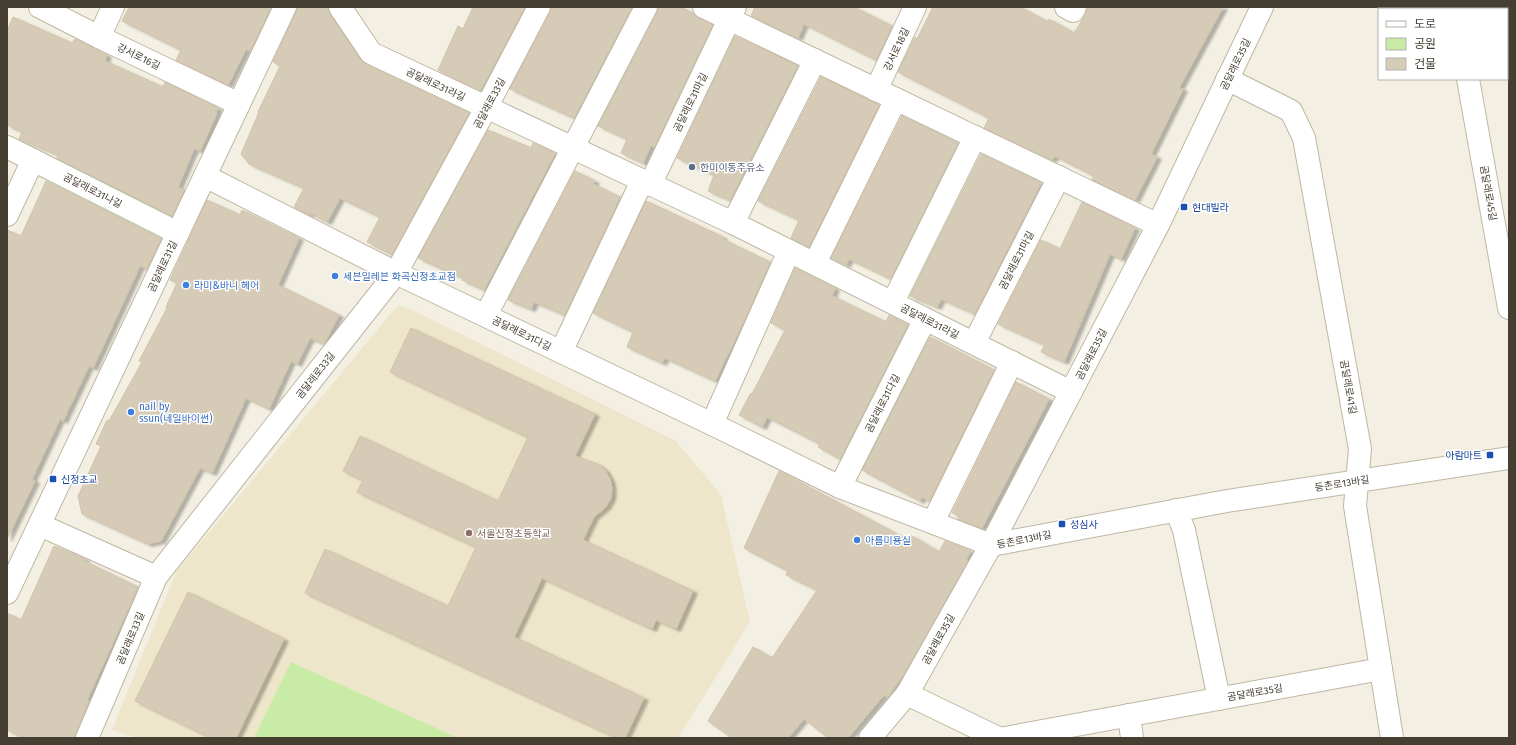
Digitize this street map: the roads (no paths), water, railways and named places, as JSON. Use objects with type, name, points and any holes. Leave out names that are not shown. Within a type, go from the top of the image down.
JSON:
[{"type":"street","name":"강서로16길","points":[[40,7],[239,104]]},
{"type":"street","points":[[99,37],[113,7]]},
{"type":"street","name":"곰달래로31길","points":[[7,593],[285,7]]},
{"type":"street","name":"곰달래로31라길","points":[[340,7],[371,53],[733,223],[1071,392]]},
{"type":"street","name":"곰달래로33길","points":[[87,738],[156,577],[396,273],[539,7]]},
{"type":"street","points":[[486,315],[646,7]]},
{"type":"street","points":[[704,7],[732,13],[815,60],[1158,225]]},
{"type":"street","name":"강서로18길","points":[[886,95],[915,7]]},
{"type":"street","points":[[1066,7],[1073,11],[1075,7]]},
{"type":"street","name":"곰달래로35길","points":[[870,738],[907,694],[991,545],[1158,225],[1262,7]]},
{"type":"street","name":"곰달래로31마길","points":[[646,183],[732,13]]},
{"type":"street","points":[[733,223],[815,60]]},
{"type":"street","name":"곰달래로41길","points":[[1227,79],[1291,111],[1304,138],[1360,449],[1355,506],[1392,738]]},
{"type":"street","name":"곰달래로45길","points":[[1468,80],[1509,308]]},
{"type":"street","points":[[815,263],[886,95]]},
{"type":"street","points":[[893,302],[975,137]]},
{"type":"street","name":"곰달래로31나길","points":[[7,148],[178,233]]},
{"type":"street","points":[[7,216],[33,160]]},
{"type":"street","name":"곰달래로31다길","points":[[205,176],[396,273],[486,315],[840,487],[991,545]]},
{"type":"street","name":"곰달래로31마길","points":[[974,343],[1059,177]]},
{"type":"street","points":[[561,352],[646,183]]},
{"type":"street","points":[[712,424],[789,251]]},
{"type":"street","name":"곰달래로31다길","points":[[840,487],[925,319]]},
{"type":"street","points":[[933,522],[1012,362]]},
{"type":"street","name":"등촌로13바길","points":[[991,545],[1227,501],[1509,458]]},
{"type":"street","points":[[1176,510],[1184,530],[1219,699]]},
{"type":"street","points":[[40,525],[156,577]]},
{"type":"street","name":"곰달래로35길","points":[[1005,738],[1031,736],[1129,715],[1381,669]]},
{"type":"street","points":[[907,694],[998,738]]},
{"type":"street","points":[[1129,715],[1132,738]]},
{"type":"place","name":"한미이동주유소","points":[[692,167]]},
{"type":"place","name":"현대빌라","points":[[1184,207]]},
{"type":"place","name":"세븐일레븐 화곡신정초교점","points":[[335,276]]},
{"type":"place","name":"라미&바니 헤어","points":[[186,285]]},
{"type":"place","name":"nail by ssun(네일바이썬)","points":[[131,412]]},
{"type":"place","name":"아람마트","points":[[1490,455]]},
{"type":"place","name":"신정초교","points":[[53,479]]},
{"type":"place","name":"성심사","points":[[1062,524]]},
{"type":"place","name":"서울신정초등학교","points":[[469,533]]},
{"type":"place","name":"아름미용실","points":[[857,540]]}]
